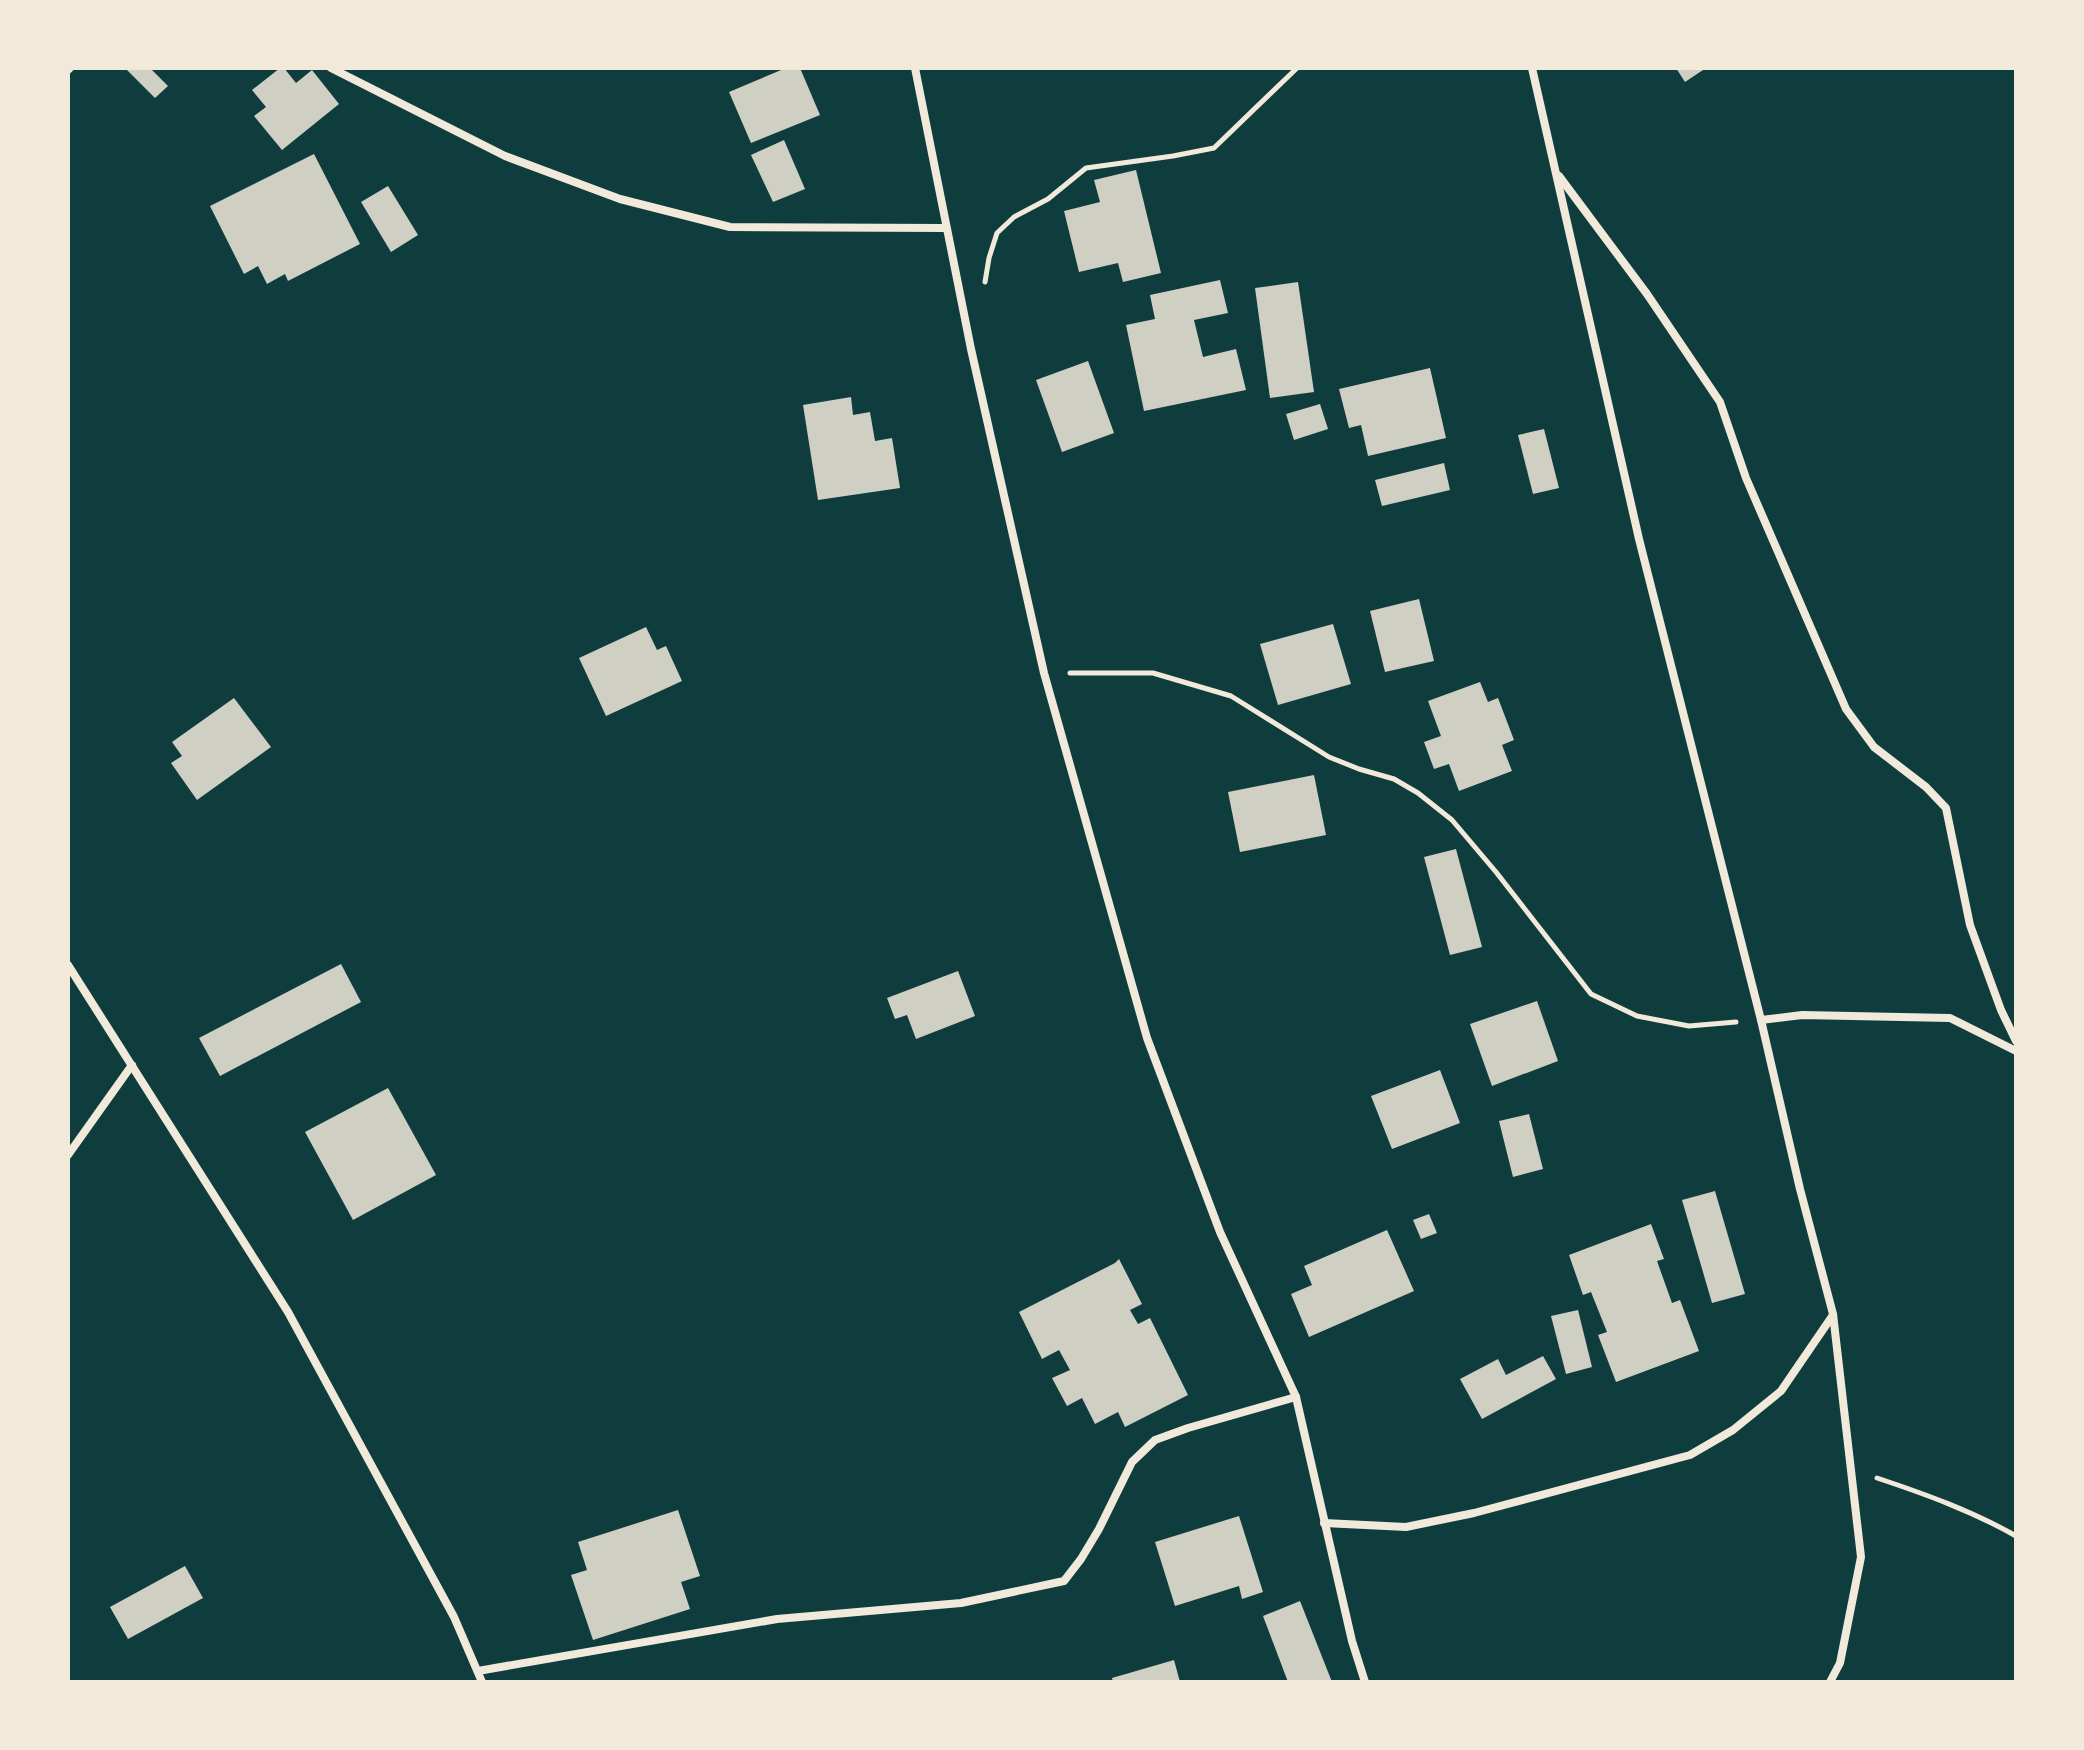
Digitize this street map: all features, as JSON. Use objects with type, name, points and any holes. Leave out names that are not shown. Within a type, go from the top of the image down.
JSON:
[{"type":"street","points":[[331,68],[505,156],[620,199],[730,227],[946,228]]},
{"type":"street","points":[[915,68],[978,379],[1044,673],[1147,1038],[1220,1232],[1296,1397],[1352,1641],[1365,1682]]},
{"type":"street","points":[[1532,68],[1639,539],[1833,1314],[1861,1557],[1840,1663],[1830,1682]]},
{"type":"street","points":[[1556,172],[1647,294],[1720,402],[1746,478],[1846,709],[1874,747],[1926,787],[1946,808],[1970,925],[2001,1010],[2016,1041]]},
{"type":"street","points":[[68,965],[288,1312],[454,1617],[482,1682]]},
{"type":"street","points":[[1761,1020],[1802,1015],[1950,1018],[2016,1051]]},
{"type":"street","points":[[68,1155],[132,1065]]},
{"type":"street","points":[[1324,1523],[1406,1527],[1474,1513],[1690,1455],[1733,1430],[1781,1391],[1833,1314]]},
{"type":"street","points":[[478,1671],[777,1619],[961,1603],[1064,1581],[1099,1529],[1132,1462],[1155,1440],[1296,1397]]},
{"type":"path","points":[[983,293],[997,233],[1014,217],[1048,199],[1086,168],[1214,148],[1297,68]]},
{"type":"path","points":[[1044,673],[1153,673],[1231,696],[1329,757],[1394,779],[1418,793],[1452,820],[1591,994],[1637,1016],[1689,1026],[1761,1020]]},
{"type":"path","points":[[1851,1469],[1927,1494],[2016,1536]]},
{"type":"building","points":[[125,68],[150,68],[168,86],[155,98]]},
{"type":"building","points":[[284,68],[296,83],[312,70],[339,104],[282,150],[254,116],[266,107],[252,90]]},
{"type":"building","points":[[786,68],[800,68],[820,115],[751,143],[729,92]]},
{"type":"building","points":[[1676,68],[1701,68],[1703,70],[1685,82]]},
{"type":"building","points":[[784,140],[805,189],[773,202],[751,155]]},
{"type":"building","points":[[314,154],[360,244],[288,281],[285,274],[267,284],[258,266],[244,274],[210,206]]},
{"type":"building","points":[[1136,170],[1161,273],[1123,282],[1118,263],[1079,272],[1064,211],[1100,202],[1094,180]]},
{"type":"building","points":[[388,186],[418,235],[391,252],[361,202]]},
{"type":"building","points":[[1220,280],[1228,313],[1194,320],[1203,357],[1236,349],[1246,390],[1144,411],[1126,325],[1155,319],[1150,295]]},
{"type":"building","points":[[1298,282],[1314,392],[1270,398],[1255,288]]},
{"type":"building","points":[[1088,361],[1114,433],[1062,452],[1036,380]]},
{"type":"building","points":[[1430,368],[1446,438],[1368,456],[1361,425],[1349,428],[1339,389]]},
{"type":"building","points":[[851,397],[853,415],[870,412],[875,441],[892,438],[900,488],[818,500],[803,405]]},
{"type":"building","points":[[1320,404],[1328,429],[1294,440],[1286,414]]},
{"type":"building","points":[[1544,429],[1559,488],[1533,494],[1518,435]]},
{"type":"building","points":[[1444,463],[1450,490],[1382,506],[1375,480]]},
{"type":"building","points":[[1419,599],[1434,661],[1385,672],[1370,611]]},
{"type":"building","points":[[1333,624],[1351,684],[1278,705],[1260,644]]},
{"type":"building","points":[[646,627],[657,650],[666,646],[682,681],[606,716],[579,658]]},
{"type":"building","points":[[1480,682],[1488,702],[1498,698],[1514,740],[1502,745],[1512,771],[1459,791],[1449,764],[1434,769],[1424,742],[1441,736],[1428,701]]},
{"type":"building","points":[[234,698],[271,747],[197,800],[171,763],[182,756],[172,742]]},
{"type":"building","points":[[1314,775],[1326,835],[1240,852],[1228,792]]},
{"type":"building","points":[[1456,849],[1482,947],[1450,955],[1424,857]]},
{"type":"building","points":[[341,964],[361,1002],[220,1076],[199,1038]]},
{"type":"building","points":[[958,971],[975,1016],[916,1039],[907,1015],[895,1019],[887,998]]},
{"type":"building","points":[[1537,1001],[1558,1061],[1492,1086],[1470,1024]]},
{"type":"building","points":[[1440,1070],[1460,1123],[1392,1149],[1371,1096]]},
{"type":"building","points":[[388,1088],[436,1175],[353,1220],[305,1132]]},
{"type":"building","points":[[1529,1114],[1543,1169],[1513,1177],[1499,1121]]},
{"type":"building","points":[[1715,1191],[1745,1294],[1712,1303],[1682,1200]]},
{"type":"building","points":[[1429,1214],[1437,1233],[1421,1239],[1413,1220]]},
{"type":"building","points":[[1651,1224],[1664,1259],[1657,1261],[1672,1303],[1680,1300],[1699,1351],[1616,1382],[1598,1335],[1607,1332],[1591,1292],[1583,1295],[1569,1255]]},
{"type":"building","points":[[1387,1230],[1414,1291],[1309,1337],[1291,1294],[1312,1285],[1304,1266]]},
{"type":"building","points":[[1119,1259],[1142,1304],[1130,1310],[1138,1324],[1150,1318],[1188,1395],[1125,1427],[1118,1412],[1095,1424],[1082,1398],[1067,1406],[1052,1378],[1070,1370],[1059,1350],[1042,1359],[1019,1312]]},
{"type":"building","points":[[1578,1310],[1592,1367],[1566,1374],[1551,1316]]},
{"type":"building","points":[[1543,1356],[1556,1379],[1482,1419],[1460,1379],[1498,1359],[1506,1375]]},
{"type":"building","points":[[678,1510],[700,1576],[681,1582],[690,1609],[593,1640],[571,1575],[587,1570],[578,1542]]},
{"type":"building","points":[[1239,1516],[1263,1592],[1242,1599],[1239,1586],[1175,1606],[1155,1542]]},
{"type":"building","points":[[185,1566],[203,1598],[128,1639],[110,1607]]},
{"type":"building","points":[[1300,1601],[1332,1682],[1288,1682],[1263,1616]]},
{"type":"building","points":[[1174,1660],[1180,1682],[1113,1682],[1112,1678]]}]
